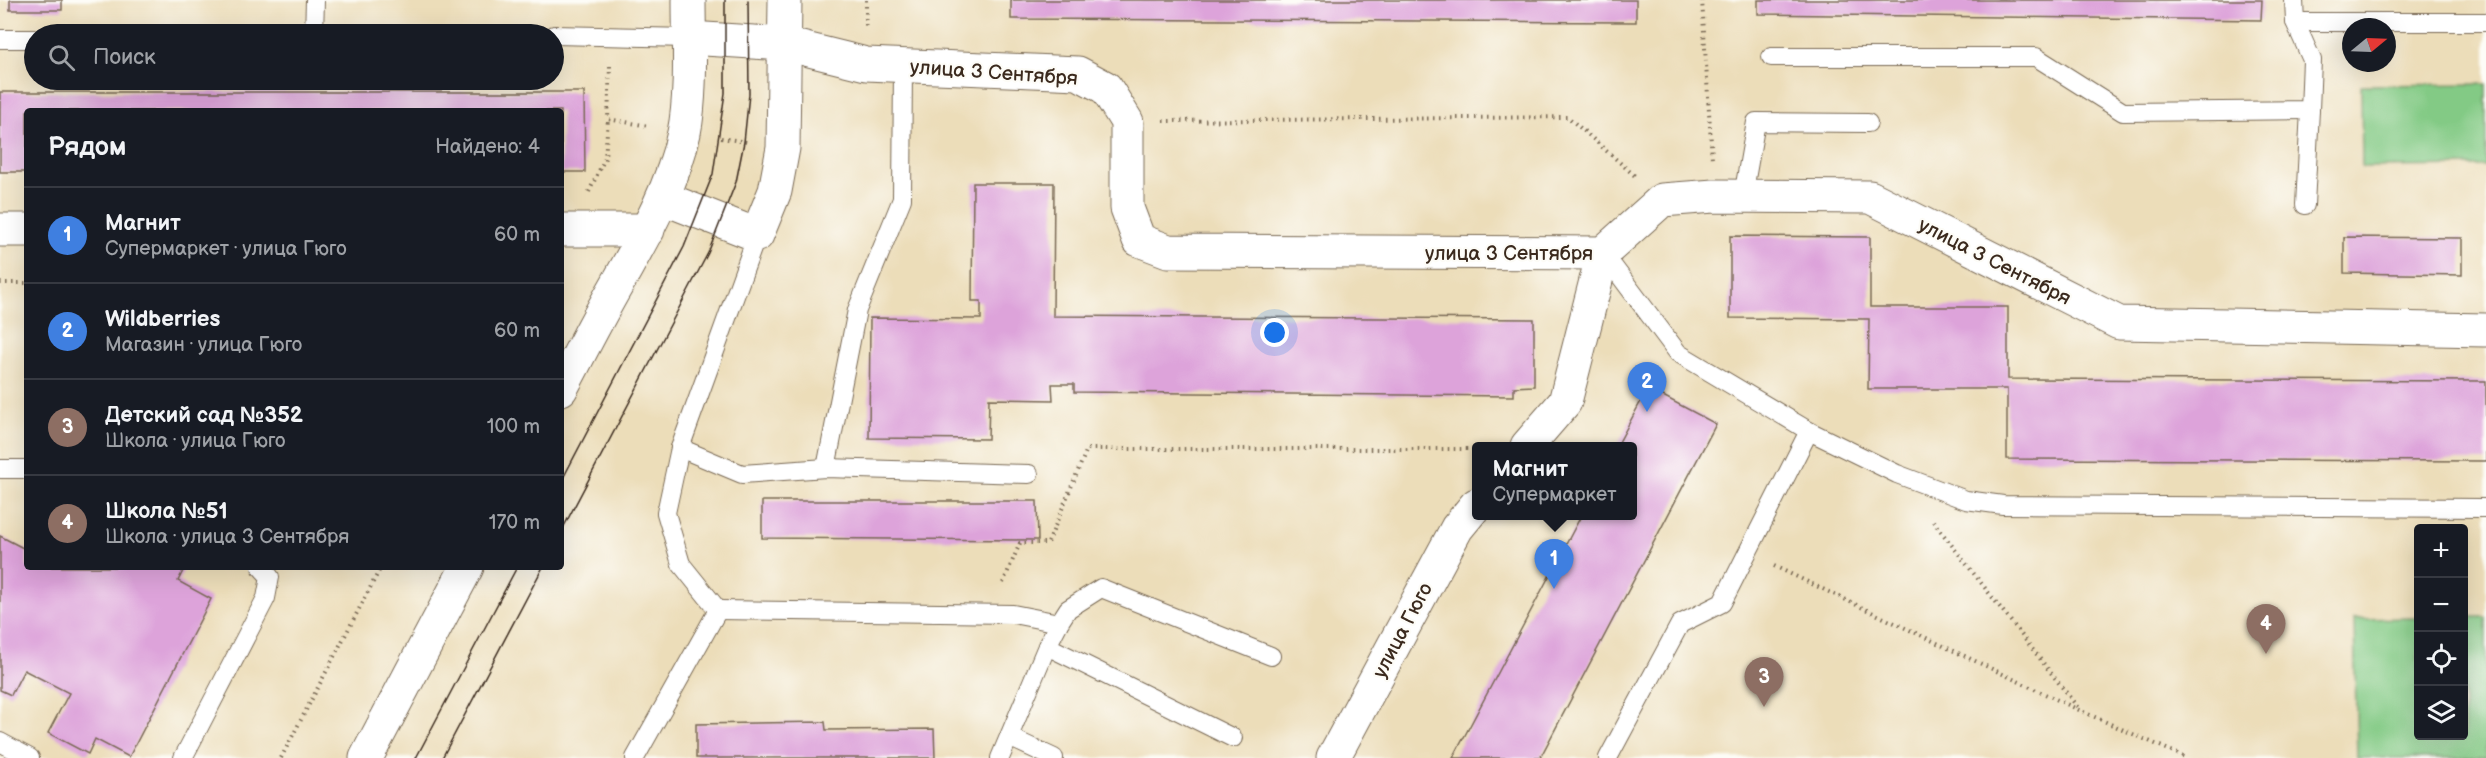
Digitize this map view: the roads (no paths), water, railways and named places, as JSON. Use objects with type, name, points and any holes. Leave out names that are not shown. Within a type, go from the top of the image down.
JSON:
[{"type":"street","points":[[564,384],[648,230],[663,198],[685,132],[689,0]]},
{"type":"street","points":[[663,198],[757,235],[775,192],[783,148],[784,0]]},
{"type":"street","name":"улица 3 Сентября","points":[[689,38],[785,44],[866,64],[1078,73],[1106,88],[1127,122],[1127,207],[1139,240],[1168,251],[1603,253],[1662,200],[1729,196],[1870,197],[2119,323],[2486,330]]},
{"type":"street","points":[[0,231],[24,230]]},
{"type":"street","points":[[564,230],[648,230]]},
{"type":"street","points":[[1531,442],[1565,402],[1603,253]]},
{"type":"street","name":"улица Гюго","points":[[1333,758],[1457,528],[1472,510]]},
{"type":"street","points":[[366,758],[465,570]]},
{"type":"lane","points":[[314,24],[315,0]]},
{"type":"lane","points":[[2294,0],[2295,21],[2312,60],[2305,205]]},
{"type":"lane","points":[[2295,21],[2486,22]]},
{"type":"lane","points":[[564,35],[689,38]]},
{"type":"lane","points":[[0,39],[24,39]]},
{"type":"lane","points":[[1771,57],[2036,57],[2123,112],[2310,110]]},
{"type":"lane","points":[[826,468],[857,310],[902,199],[903,66]]},
{"type":"lane","points":[[1729,196],[1756,122],[1868,123]]},
{"type":"lane","points":[[718,610],[681,564],[666,513],[680,448],[757,235]]},
{"type":"lane","points":[[1603,253],[1678,353],[1809,431],[1897,474],[1966,500],[2003,506],[2486,508]]},
{"type":"lane","points":[[1608,758],[1680,624],[1722,603],[1809,431]]},
{"type":"lane","points":[[680,448],[742,474],[826,468],[1029,474]]},
{"type":"lane","points":[[0,469],[24,469]]},
{"type":"lane","points":[[183,758],[266,598],[270,577],[264,570]]},
{"type":"lane","points":[[1000,758],[1059,623],[1068,609],[1101,588],[1271,656]]},
{"type":"lane","points":[[718,610],[1012,614],[1059,623]]},
{"type":"lane","points":[[635,758],[718,610]]},
{"type":"lane","points":[[1047,646],[1233,738]]},
{"type":"lane","points":[[1009,737],[1054,758]]},
{"type":"lane","points":[[0,742],[30,758]]},
{"type":"tram line","points":[[564,476],[684,247],[713,174],[725,93],[725,0]]},
{"type":"tram line","points":[[564,526],[708,253],[736,182],[744,142],[749,94],[748,0]]},
{"type":"tram line","points":[[416,758],[515,570]]},
{"type":"tram line","points":[[442,758],[541,570]]},
{"type":"place","name":"Wildberries","points":[[1647,412]]},
{"type":"place","name":"Магнит","points":[[1554,589]]},
{"type":"place","name":"Школа №51","points":[[2266,654]]},
{"type":"place","name":"Детский сад №352","points":[[1764,707]]}]
